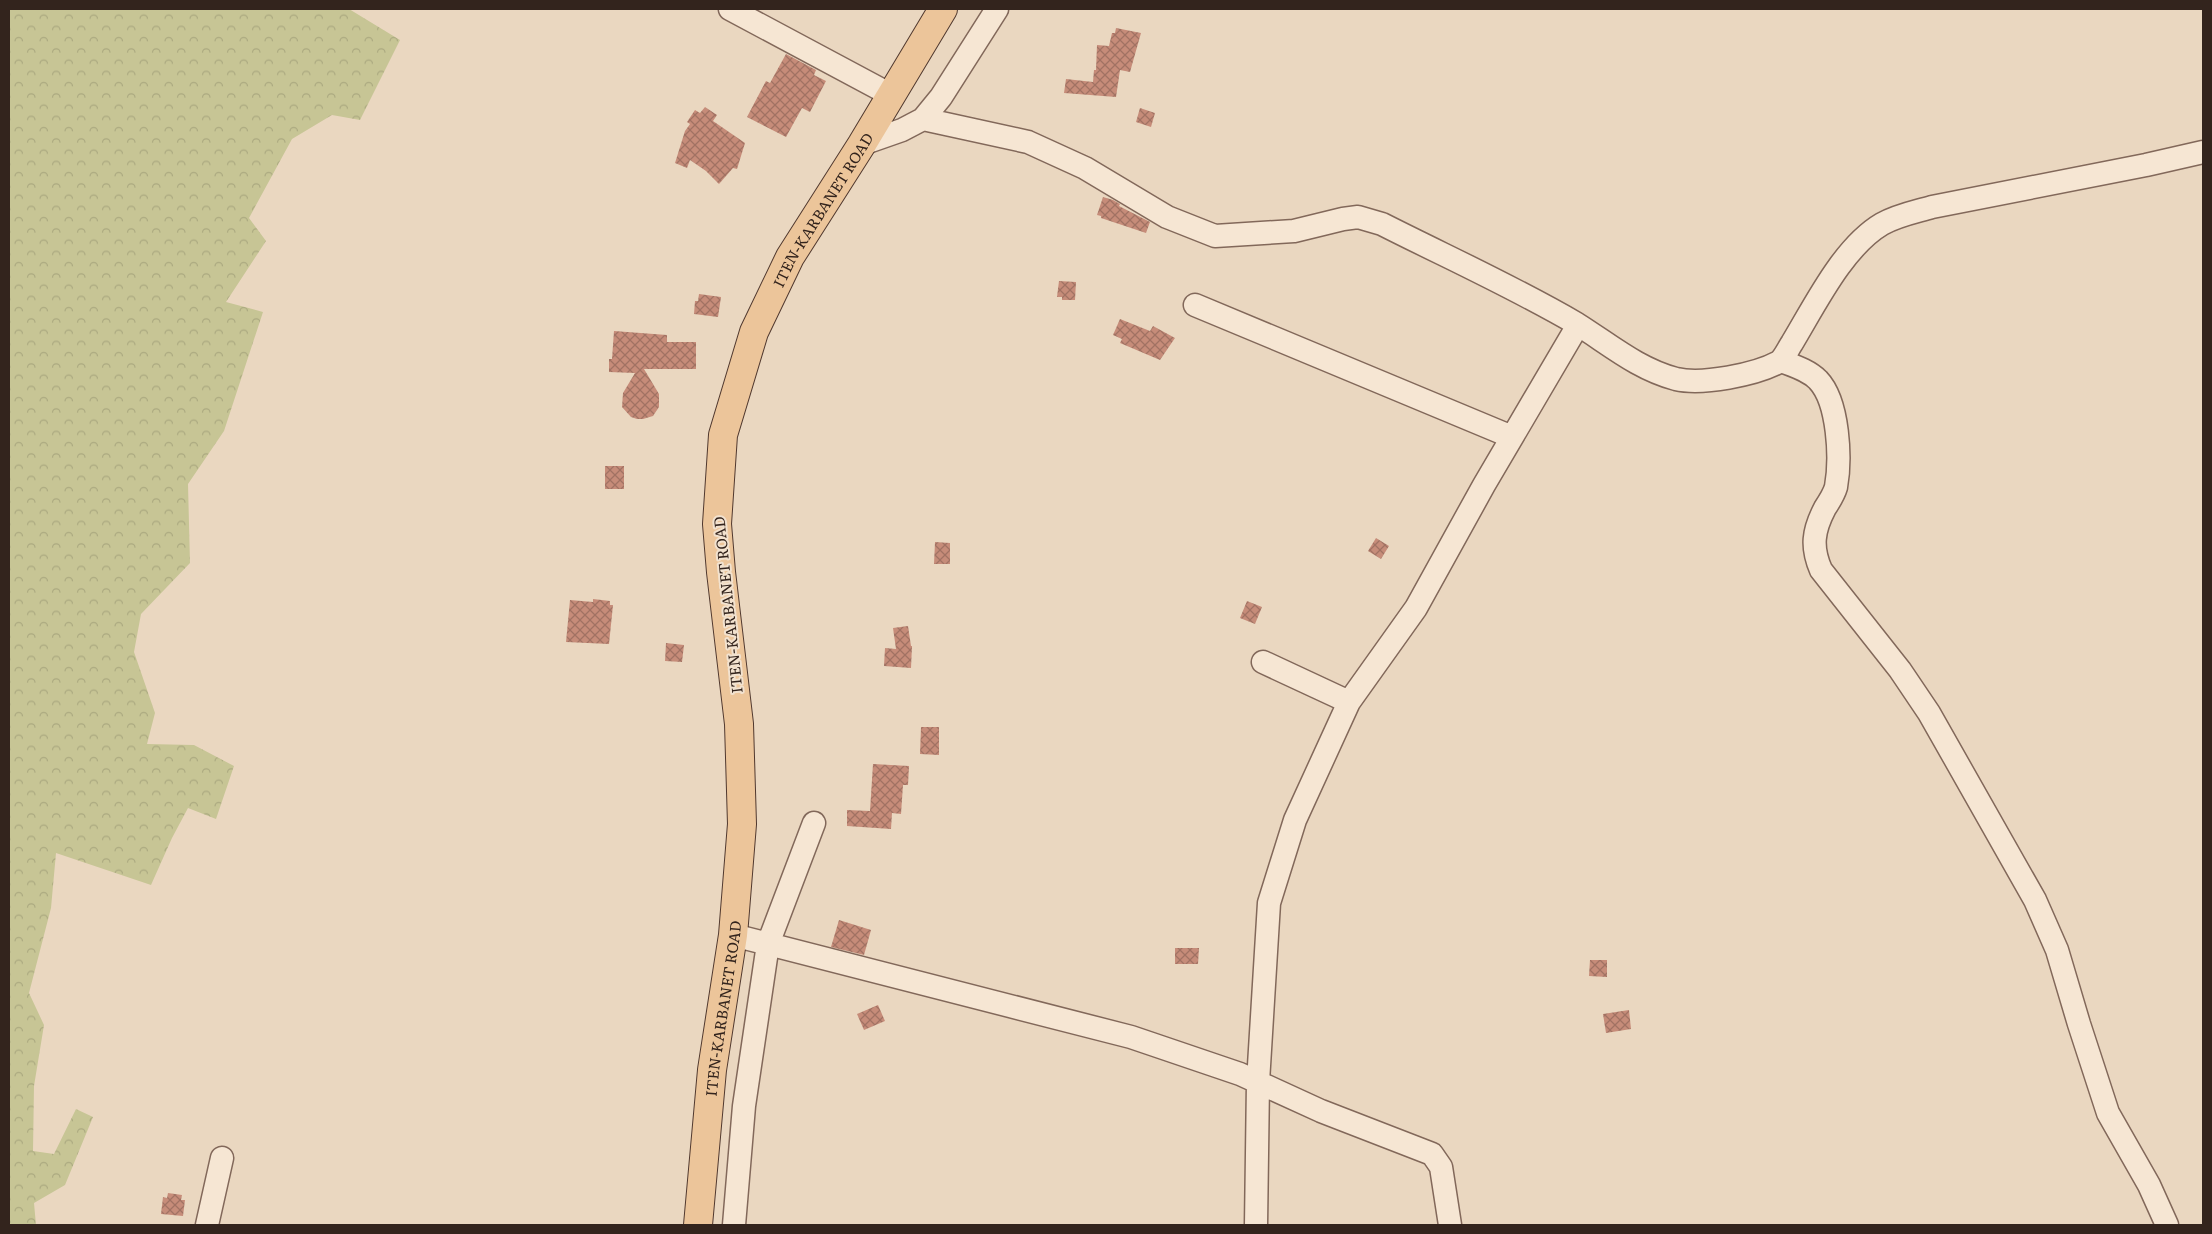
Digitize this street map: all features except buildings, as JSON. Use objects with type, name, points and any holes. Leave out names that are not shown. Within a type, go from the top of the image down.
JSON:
[{"type":"main road","name":"ITEN-KARBANET ROAD","points":[[698,1225],[712,1070],[733,935],[742,824],[739,724],[717,524],[724,435],[754,332],[790,256],[862,144],[943,9]]},
{"type":"street","points":[[730,9],[891,95]]},
{"type":"street","points":[[862,144],[902,130],[922,119],[941,97],[997,9]]},
{"type":"street","points":[[922,119],[1028,142],[1085,168],[1167,217],[1215,236],[1294,231],[1358,217],[1382,224],[1578,325],[1618,352],[1649,369],[1677,379],[1717,380],[1753,371],[1781,361],[1842,263],[1862,239],[1881,225],[1898,216],[1932,207],[2203,152]]},
{"type":"street","points":[[1195,305],[1512,437]]},
{"type":"street","points":[[1256,1225],[1258,1082],[1269,903],[1295,820],[1350,702],[1416,608],[1512,437],[1578,325]]},
{"type":"street","points":[[1781,361],[1804,370],[1818,381],[1830,399],[1839,456],[1835,490],[1823,513],[1813,545],[1821,570],[1900,670],[1929,713],[2035,900],[2057,950],[2078,1024],[2108,1113],[2149,1185],[2167,1225]]},
{"type":"street","points":[[1263,662],[1350,702]]},
{"type":"street","points":[[734,1225],[744,1106],[768,944],[814,823]]},
{"type":"street","points":[[733,935],[1131,1037],[1240,1074],[1321,1111],[1432,1154],[1441,1167],[1450,1225]]},
{"type":"street","points":[[207,1225],[222,1158]]},
{"type":"green space","points":[[9,9],[349,9],[400,40],[360,120],[332,115],[292,139],[249,218],[266,241],[226,302],[263,312],[224,431],[188,484],[190,563],[141,614],[134,652],[155,713],[147,744],[194,745],[234,766],[216,819],[188,808],[151,885],[56,853],[51,908],[29,993],[44,1025],[34,1086],[33,1151],[54,1154],[76,1109],[93,1117],[65,1185],[34,1203],[36,1225],[9,1225]]}]
